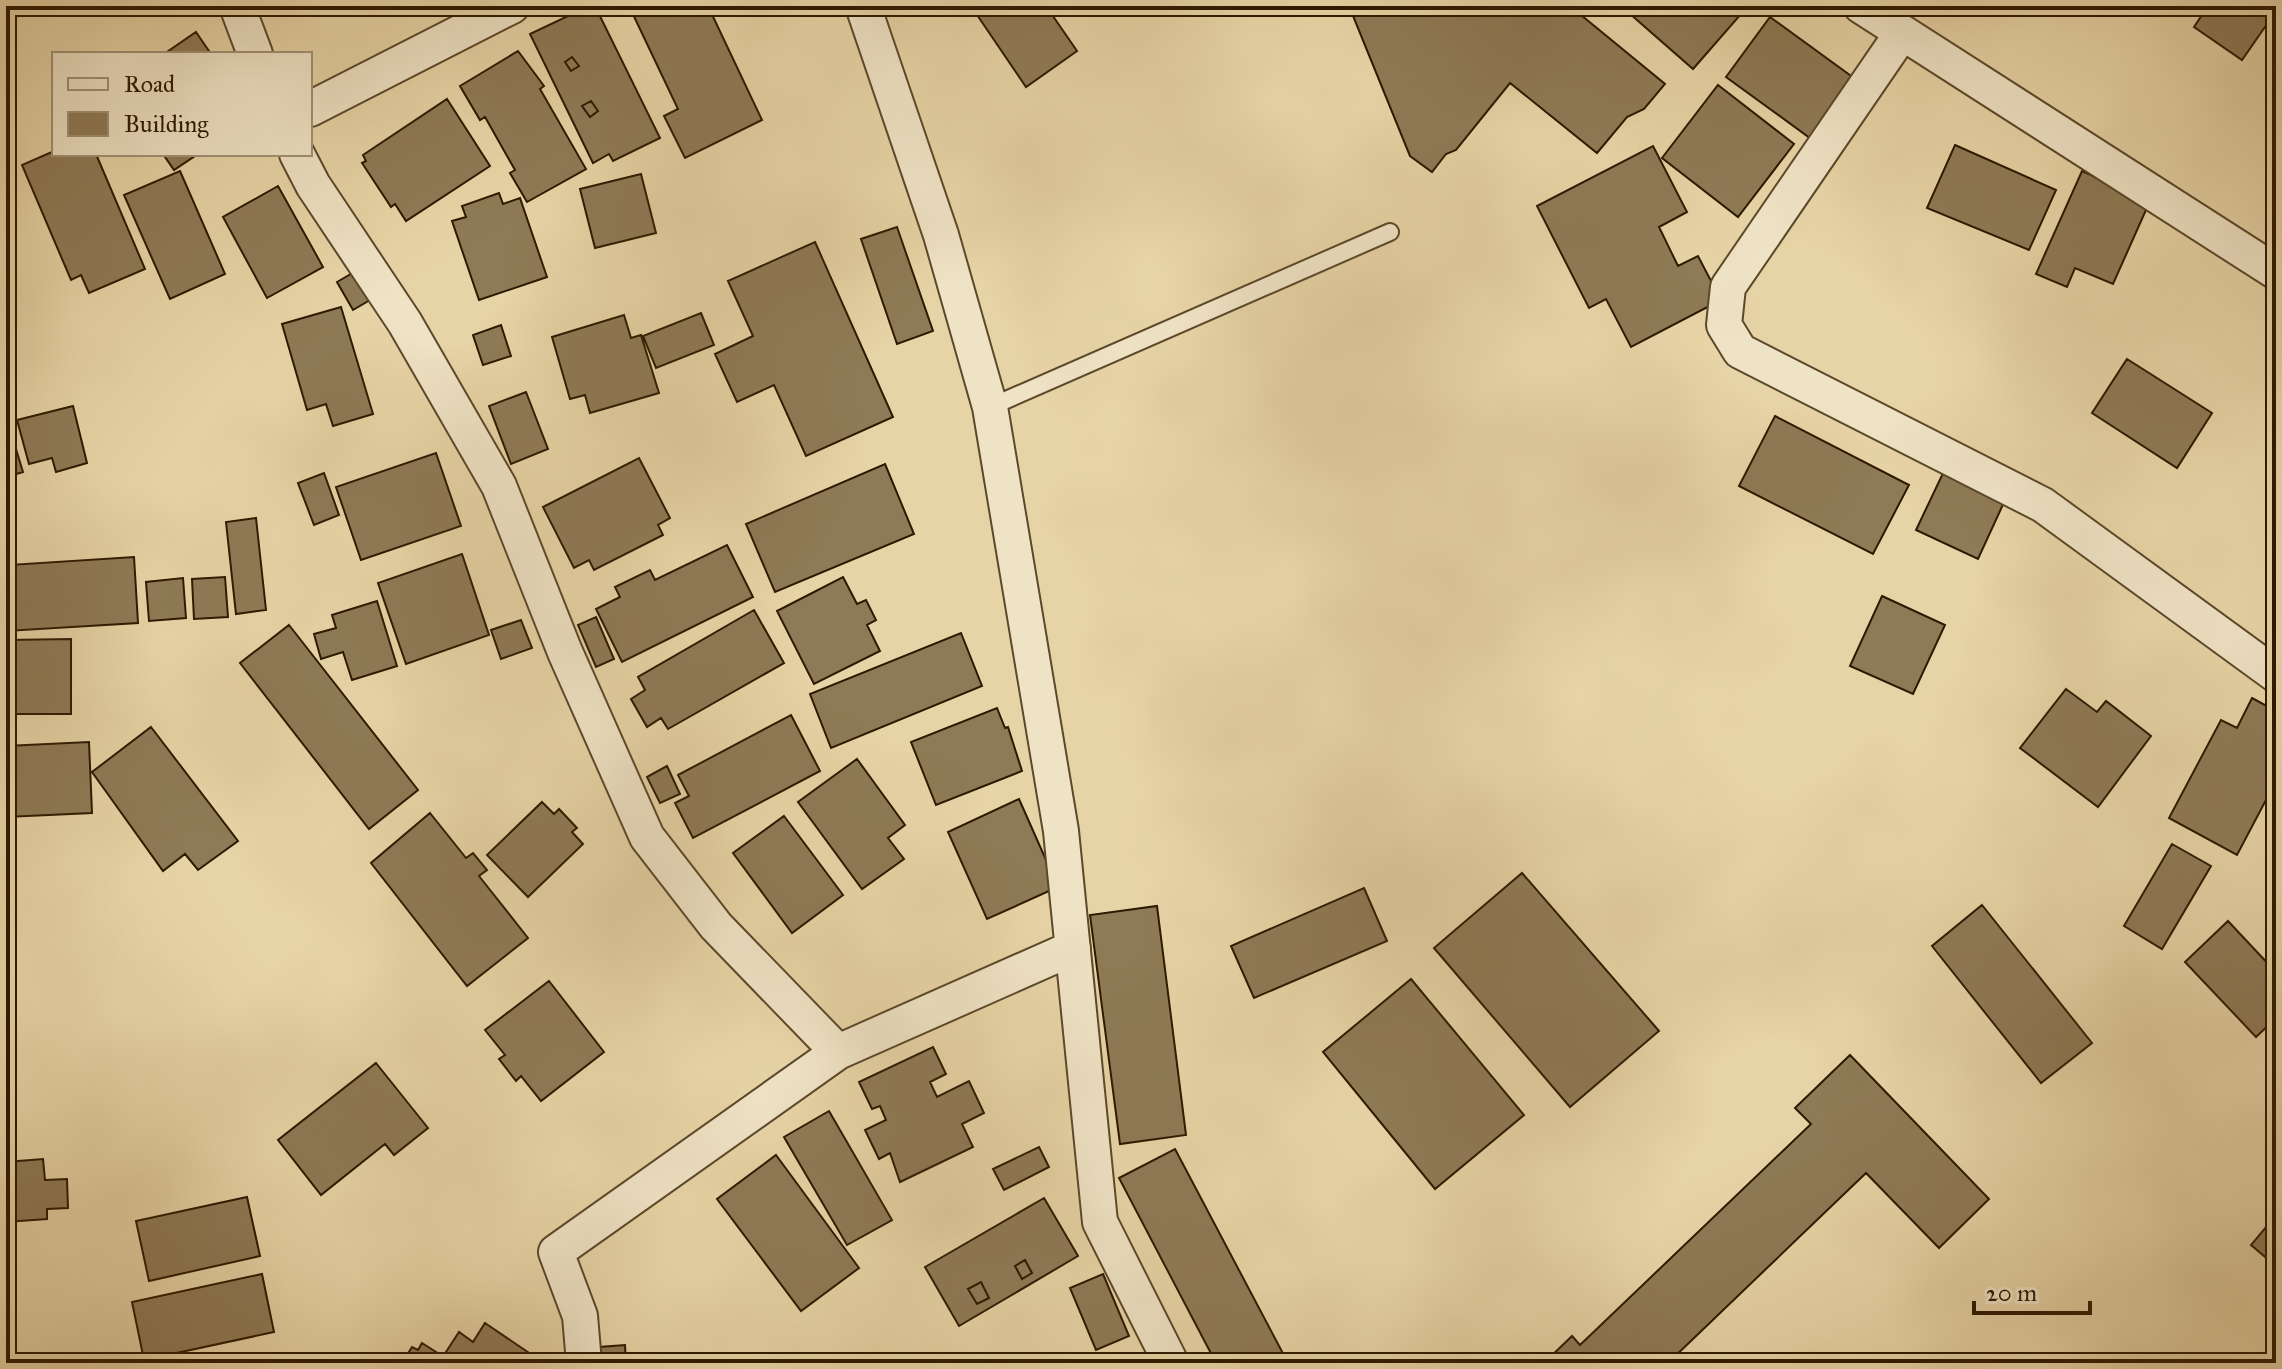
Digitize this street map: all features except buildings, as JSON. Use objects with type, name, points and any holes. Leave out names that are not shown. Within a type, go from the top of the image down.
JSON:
[{"type":"street","points":[[237,6],[254,52]]},
{"type":"street","points":[[312,108],[512,6]]},
{"type":"street","points":[[863,6],[941,235],[990,407],[1061,831],[1100,1222],[1171,1363]]},
{"type":"street","points":[[1861,6],[2276,272]]},
{"type":"street","points":[[1902,33],[1728,287],[1724,325],[1740,351],[2043,505],[2276,675]]},
{"type":"street","points":[[298,156],[313,185],[405,323],[499,486],[565,652],[647,837],[716,926],[838,1052]]},
{"type":"street","points":[[584,1363],[580,1316],[556,1252],[838,1052],[1073,948]]},
{"type":"lane","points":[[990,407],[1390,232]]}]
